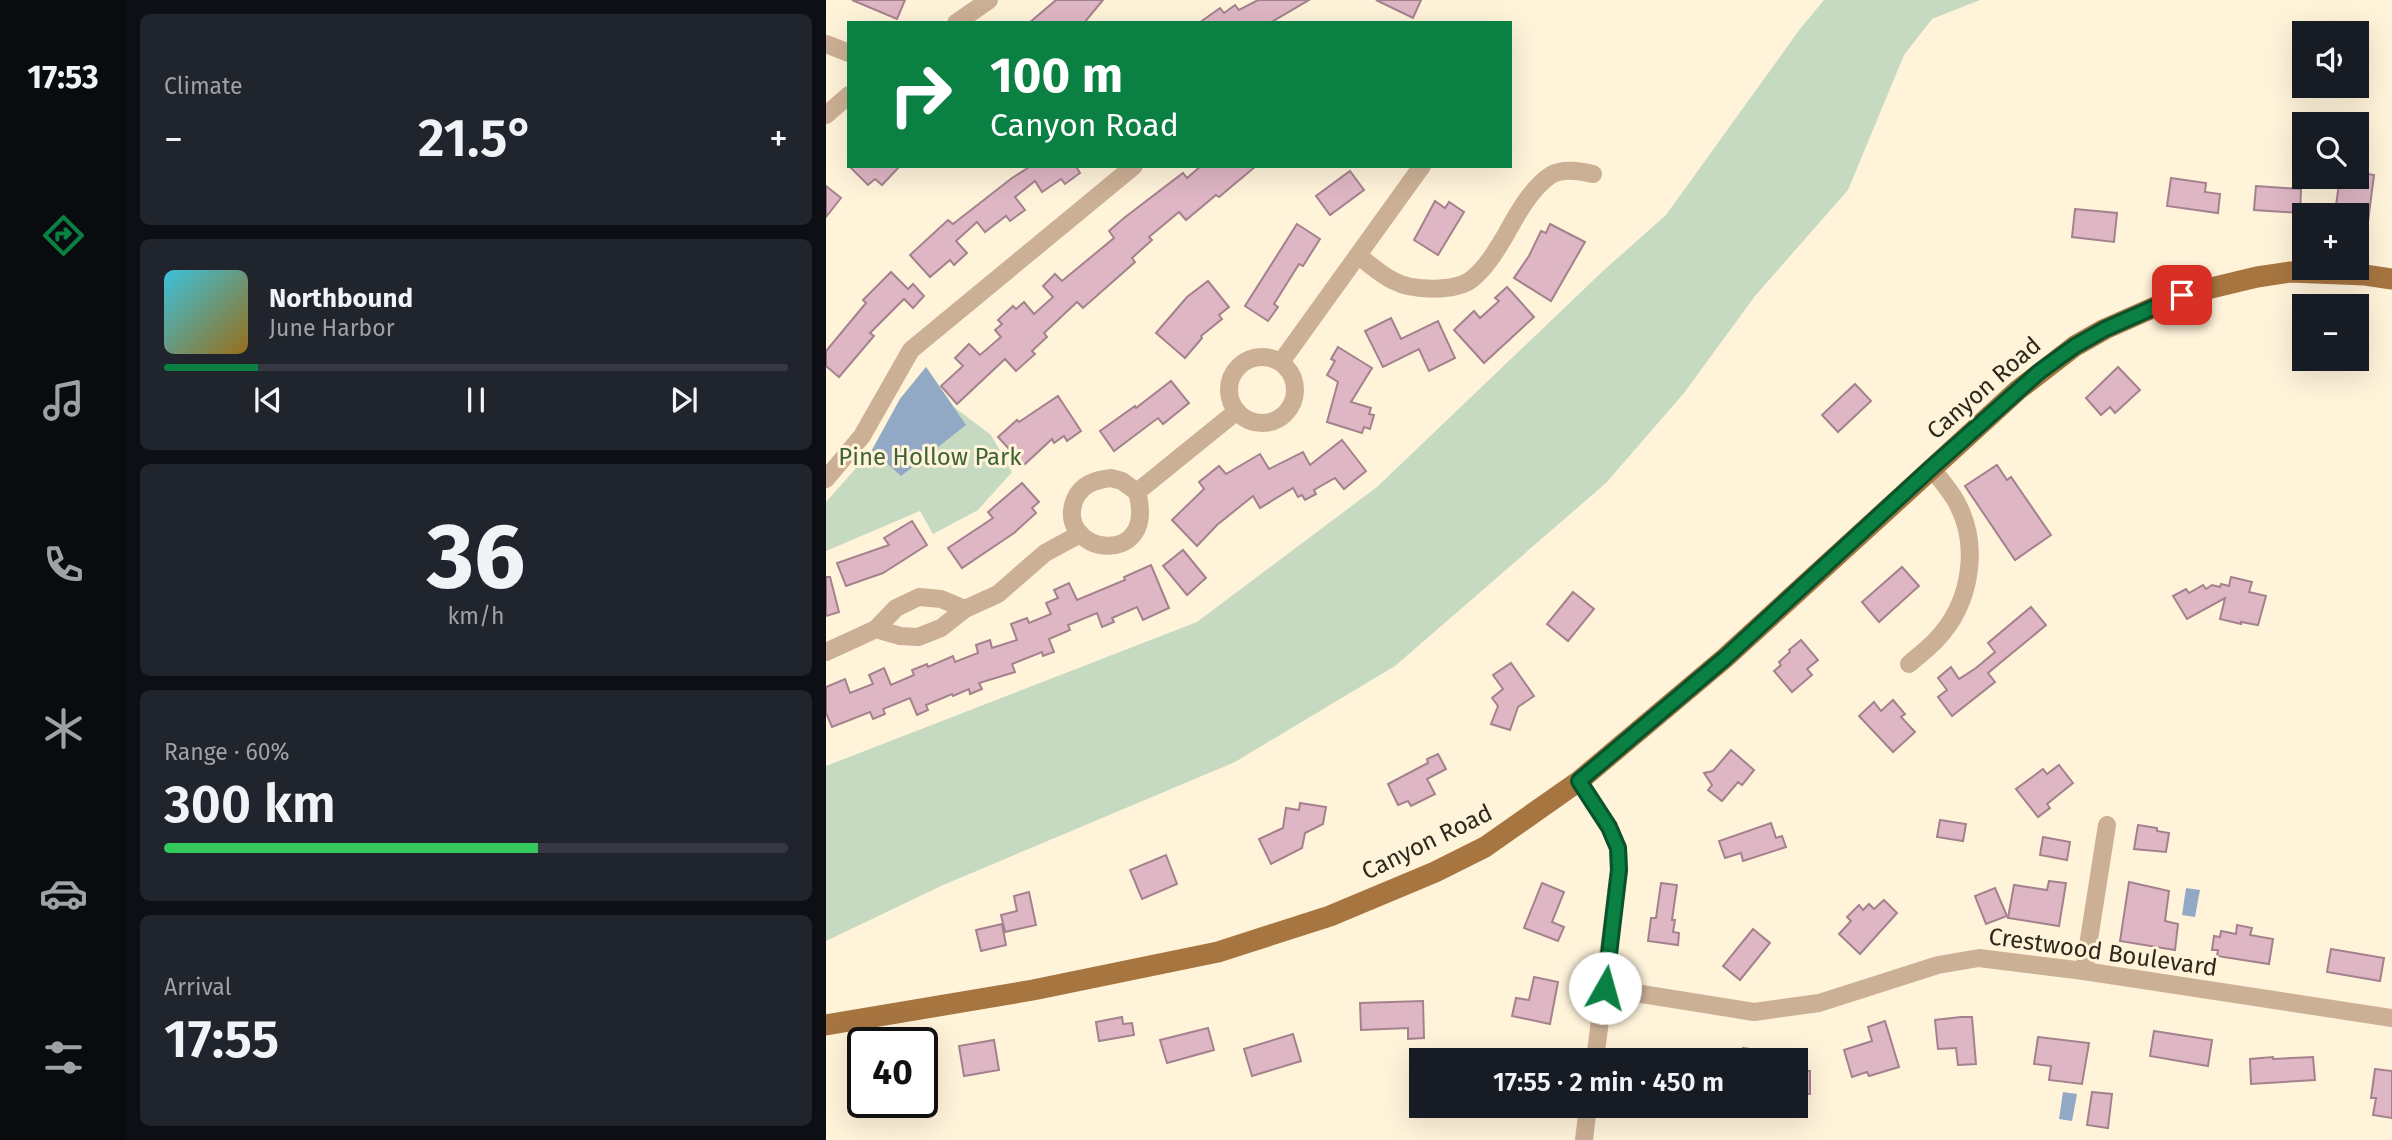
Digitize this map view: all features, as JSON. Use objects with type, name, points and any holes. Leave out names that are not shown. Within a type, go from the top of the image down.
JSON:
[{"type":"main road","name":"Canyon Road","points":[[826,1025],[1134,970],[1218,952],[1330,916],[1435,872],[1485,847],[1579,781],[1725,658],[2028,381],[2075,346],[2162,303],[2206,288],[2290,272],[2365,275],[2392,279]]},
{"type":"street","points":[[959,21],[989,0]]},
{"type":"street","points":[[826,44],[847,52]]},
{"type":"street","points":[[826,115],[847,97]]},
{"type":"street","points":[[826,479],[862,436],[911,350],[1132,168]]},
{"type":"street","points":[[1281,362],[1421,168]]},
{"type":"street","points":[[1358,256],[1394,281],[1410,287],[1449,288],[1471,281],[1495,253],[1532,194],[1551,175],[1574,170],[1593,174]]},
{"type":"street","points":[[1261,357],[1281,362],[1289,370],[1295,391],[1293,403],[1287,412],[1267,423],[1246,418],[1237,411],[1230,392],[1235,372],[1251,359],[1261,357]]},
{"type":"street","points":[[1137,492],[1237,411]]},
{"type":"street","name":"Canyon Road","points":[[1909,664],[1938,639],[1949,623],[1964,596],[1969,574],[1970,552],[1964,519],[1956,502],[1931,468]]},
{"type":"street","points":[[1111,478],[1122,481],[1137,492],[1142,516],[1131,538],[1120,545],[1100,547],[1080,534],[1073,520],[1073,509],[1076,497],[1086,485],[1097,479],[1111,478]]},
{"type":"street","points":[[876,629],[900,636],[918,637],[941,628],[965,609],[998,594],[1045,553],[1080,534]]},
{"type":"street","points":[[826,652],[876,629],[896,608],[919,597],[941,598],[965,609]]},
{"type":"street","points":[[1579,781],[1609,827],[1618,848],[1619,870],[1597,1048]]},
{"type":"street","points":[[2084,971],[2107,825]]},
{"type":"street","name":"Crestwood Boulevard","points":[[1605,988],[1754,1012],[1819,1003],[1938,965],[1979,958],[2084,971],[2392,1018]]},
{"type":"street","points":[[1584,1140],[1587,1118]]},
{"type":"green space","points":[[1824,0],[1980,0],[1932,19],[1904,55],[1848,190],[1755,296],[1684,393],[1606,483],[1395,666],[1235,762],[941,886],[826,941],[826,766],[1197,622],[1377,487],[1603,271],[1666,215],[1800,29]]},
{"type":"green space","name":"Pine Hollow Park","points":[[926,367],[954,407],[991,435],[1012,472],[978,510],[933,534],[920,511],[826,551],[826,502],[872,450],[900,399]]},
{"type":"water","points":[[926,367],[966,425],[901,476],[872,450],[900,399]]},
{"type":"water","points":[[2186,888],[2200,890],[2195,917],[2182,915]]},
{"type":"water","points":[[2063,1092],[2077,1094],[2072,1121],[2059,1119]]},
{"type":"building","points":[[852,0],[905,0],[897,19]]},
{"type":"building","points":[[1056,0],[1103,0],[1086,21],[1031,21]]},
{"type":"building","points":[[1258,0],[1309,0],[1273,21],[1202,21],[1220,8],[1224,13],[1235,5],[1239,10]]},
{"type":"building","points":[[1376,0],[1421,0],[1413,18]]},
{"type":"building","points":[[851,168],[898,168],[882,185],[875,179],[868,185]]},
{"type":"building","points":[[1028,168],[1077,168],[1080,173],[1065,184],[1061,179],[1042,192],[1035,181],[1015,197],[1025,210],[1010,221],[1006,216],[985,232],[977,222],[956,241],[967,253],[954,265],[950,260],[930,277],[910,255],[948,220],[953,224]]},
{"type":"building","points":[[1199,168],[1254,168],[1186,220],[1179,212],[1149,237],[1152,240],[1132,258],[1135,262],[1083,308],[1077,302],[1044,333],[1047,337],[1032,351],[1035,354],[1016,371],[1005,359],[957,404],[941,386],[963,366],[955,358],[969,344],[980,355],[1001,337],[995,330],[1002,324],[998,320],[1013,306],[1016,309],[1024,302],[1034,314],[1053,297],[1043,286],[1055,274],[1062,281],[1114,238],[1109,231],[1124,218],[1183,173],[1187,178]]},
{"type":"building","points":[[1350,171],[1364,190],[1330,215],[1316,196]]},
{"type":"building","points":[[2369,174],[2374,175],[2369,214],[2369,203],[2336,203],[2338,189],[2369,189]]},
{"type":"building","points":[[2171,178],[2206,183],[2205,192],[2220,194],[2218,213],[2167,206]]},
{"type":"building","points":[[826,186],[841,198],[826,217]]},
{"type":"building","points":[[2256,186],[2301,189],[2300,203],[2292,203],[2292,212],[2254,210]]},
{"type":"building","points":[[1435,201],[1445,208],[1449,202],[1464,212],[1438,255],[1414,240]]},
{"type":"building","points":[[2075,209],[2117,213],[2114,242],[2072,237]]},
{"type":"building","points":[[1297,224],[1320,239],[1303,266],[1299,264],[1274,304],[1278,307],[1268,321],[1245,306]]},
{"type":"building","points":[[1550,224],[1585,242],[1551,301],[1514,278],[1541,231],[1546,233]]},
{"type":"building","points":[[891,272],[908,289],[913,284],[924,296],[913,308],[904,299],[870,333],[874,336],[839,377],[826,366],[826,351],[866,303],[863,300]]},
{"type":"building","points":[[1208,281],[1229,307],[1219,315],[1222,319],[1201,336],[1185,358],[1156,333],[1187,297]]},
{"type":"building","points":[[1507,287],[1534,317],[1484,363],[1454,330],[1474,311],[1480,318],[1499,301],[1495,298]]},
{"type":"building","points":[[1391,318],[1401,339],[1438,321],[1455,358],[1429,371],[1419,349],[1383,367],[1365,331]]},
{"type":"building","points":[[1338,347],[1372,368],[1351,402],[1371,408],[1369,414],[1374,415],[1370,429],[1364,427],[1362,433],[1327,422],[1338,382],[1327,375],[1335,361],[1331,359]]},
{"type":"building","points":[[2118,367],[2140,390],[2115,413],[2110,407],[2101,415],[2086,398]]},
{"type":"building","points":[[1171,381],[1189,403],[1163,424],[1158,418],[1114,451],[1100,431]]},
{"type":"building","points":[[1855,384],[1871,401],[1838,432],[1822,415]]},
{"type":"building","points":[[1058,396],[1081,431],[1067,441],[1064,436],[1054,443],[1052,439],[1024,465],[998,437],[1017,420],[1019,422]]},
{"type":"building","points":[[1342,440],[1366,471],[1344,489],[1335,478],[1314,490],[1316,494],[1305,500],[1302,495],[1298,497],[1293,488],[1260,508],[1253,496],[1217,525],[1197,546],[1172,520],[1204,489],[1199,482],[1219,466],[1226,474],[1260,454],[1269,469],[1303,452],[1310,465]]},
{"type":"building","points":[[1997,465],[2007,480],[2011,477],[2051,535],[2015,560],[1965,486]]},
{"type":"building","points":[[1022,483],[1039,502],[1032,508],[1036,513],[1014,533],[962,568],[948,548],[993,518],[988,512]]},
{"type":"building","points":[[912,521],[927,545],[883,573],[846,586],[837,563],[889,545],[884,538]]},
{"type":"building","points":[[1183,550],[1206,578],[1187,595],[1163,566]]},
{"type":"building","points":[[1151,565],[1169,608],[1143,620],[1137,607],[1112,618],[1114,622],[1102,627],[1097,613],[1068,625],[1070,630],[1049,639],[1054,652],[1043,656],[1042,652],[1012,664],[1015,672],[979,683],[982,689],[970,694],[969,689],[953,696],[952,694],[926,705],[928,710],[917,715],[910,698],[883,709],[885,714],[873,719],[870,712],[832,727],[826,713],[826,687],[845,679],[850,693],[873,684],[869,675],[884,668],[891,685],[914,675],[912,670],[927,664],[928,667],[953,656],[955,662],[978,653],[976,645],[990,640],[992,648],[1017,640],[1011,624],[1027,618],[1029,623],[1051,614],[1046,603],[1058,598],[1054,590],[1069,583],[1077,600],[1125,580],[1124,577]]},
{"type":"building","points":[[1902,567],[1919,586],[1879,622],[1862,602]]},
{"type":"building","points":[[826,577],[830,577],[839,612],[826,616]]},
{"type":"building","points":[[2231,577],[2252,582],[2249,592],[2266,596],[2258,625],[2220,619],[2225,598],[2187,619],[2173,596],[2186,589],[2189,593],[2203,585],[2206,589],[2212,585],[2229,586]]},
{"type":"building","points":[[1573,592],[1594,609],[1568,641],[1547,624]]},
{"type":"building","points":[[2031,607],[2046,625],[1988,673],[1995,682],[1952,716],[1938,697],[1947,690],[1938,678],[1951,667],[1959,679],[1976,668],[1995,652],[1988,643]]},
{"type":"building","points":[[1801,640],[1818,660],[1807,669],[1812,675],[1792,692],[1774,671],[1781,665],[1779,662],[1789,650]]},
{"type":"building","points":[[1511,663],[1534,696],[1518,707],[1510,730],[1491,724],[1498,706],[1492,698],[1503,689],[1493,675]]},
{"type":"building","points":[[1893,700],[1905,714],[1901,717],[1915,732],[1893,752],[1859,716],[1874,702],[1881,711]]},
{"type":"building","points":[[1731,750],[1754,770],[1742,785],[1738,782],[1722,801],[1708,790],[1712,785],[1704,773],[1713,771]]},
{"type":"building","points":[[1438,754],[1446,769],[1427,779],[1435,794],[1411,806],[1408,801],[1398,805],[1388,784],[1428,763],[1427,759]]},
{"type":"building","points":[[2059,765],[2073,783],[2047,804],[2050,808],[2038,817],[2016,789],[2043,769],[2047,774]]},
{"type":"building","points":[[1300,803],[1326,807],[1323,824],[1305,833],[1302,848],[1271,864],[1259,839],[1283,828],[1286,808],[1299,810]]},
{"type":"building","points":[[1940,820],[1966,824],[1963,841],[1937,837]]},
{"type":"building","points":[[1771,823],[1776,838],[1782,836],[1786,847],[1743,861],[1741,853],[1725,858],[1719,841]]},
{"type":"building","points":[[2138,825],[2169,833],[2166,852],[2134,849]]},
{"type":"building","points":[[2043,837],[2070,842],[2067,860],[2040,855]]},
{"type":"building","points":[[1166,855],[1177,884],[1142,899],[1130,870]]},
{"type":"building","points":[[2049,881],[2066,883],[2059,926],[2008,918],[2014,885],[2047,890]]},
{"type":"building","points":[[2129,882],[2169,891],[2165,921],[2178,924],[2175,950],[2120,941]]},
{"type":"building","points":[[1542,883],[1564,892],[1552,922],[1564,927],[1558,941],[1524,928]]},
{"type":"building","points":[[1661,883],[1677,885],[1672,920],[1675,920],[1673,932],[1679,933],[1678,945],[1648,941],[1651,918],[1656,918]]},
{"type":"building","points":[[1995,888],[2007,916],[1986,924],[1975,896]]},
{"type":"building","points":[[1029,892],[1036,925],[1005,932],[1001,915],[1017,911],[1014,896]]},
{"type":"building","points":[[1884,900],[1897,913],[1860,954],[1839,934],[1851,921],[1847,917],[1859,905],[1863,910],[1869,904],[1874,909]]},
{"type":"building","points":[[1002,924],[1006,945],[981,951],[976,930]]},
{"type":"building","points":[[2237,925],[2252,928],[2250,935],[2273,939],[2269,964],[2217,956],[2218,950],[2212,950],[2214,936],[2220,937],[2221,931],[2236,934]]},
{"type":"building","points":[[1753,929],[1770,943],[1740,980],[1723,966]]},
{"type":"building","points":[[2331,949],[2384,958],[2380,981],[2327,972]]},
{"type":"building","points":[[1534,977],[1558,982],[1550,1024],[1512,1016],[1516,998],[1529,1000]]},
{"type":"building","points":[[1423,1001],[1424,1038],[1408,1039],[1408,1028],[1361,1030],[1360,1003]]},
{"type":"building","points":[[1122,1017],[1123,1024],[1132,1023],[1134,1035],[1099,1041],[1096,1022]]},
{"type":"building","points":[[1972,1017],[1976,1064],[1958,1065],[1956,1048],[1938,1049],[1935,1020]]},
{"type":"building","points":[[1885,1021],[1899,1067],[1869,1076],[1867,1072],[1852,1077],[1844,1050],[1872,1041],[1868,1027]]},
{"type":"building","points":[[1208,1028],[1214,1050],[1167,1063],[1160,1040]]},
{"type":"building","points":[[2154,1031],[2212,1040],[2208,1066],[2150,1056]]},
{"type":"building","points":[[1293,1034],[1301,1061],[1252,1076],[1244,1049]]},
{"type":"building","points":[[2038,1037],[2089,1043],[2082,1084],[2049,1080],[2051,1066],[2034,1064]]},
{"type":"building","points":[[994,1040],[999,1070],[964,1076],[959,1046]]},
{"type":"building","points":[[2313,1057],[2315,1080],[2251,1084],[2250,1059]]},
{"type":"building","points":[[2375,1069],[2392,1071],[2392,1118],[2373,1115],[2376,1098],[2371,1098]]},
{"type":"building","points":[[1808,1071],[1810,1071],[1808,1094]]},
{"type":"building","points":[[2092,1092],[2112,1094],[2108,1128],[2087,1125]]},
{"type":"route","points":[[1605,988],[1619,870],[1618,848],[1609,827],[1579,781],[1725,658],[2039,372],[2075,346],[2105,329],[2182,295]]}]
